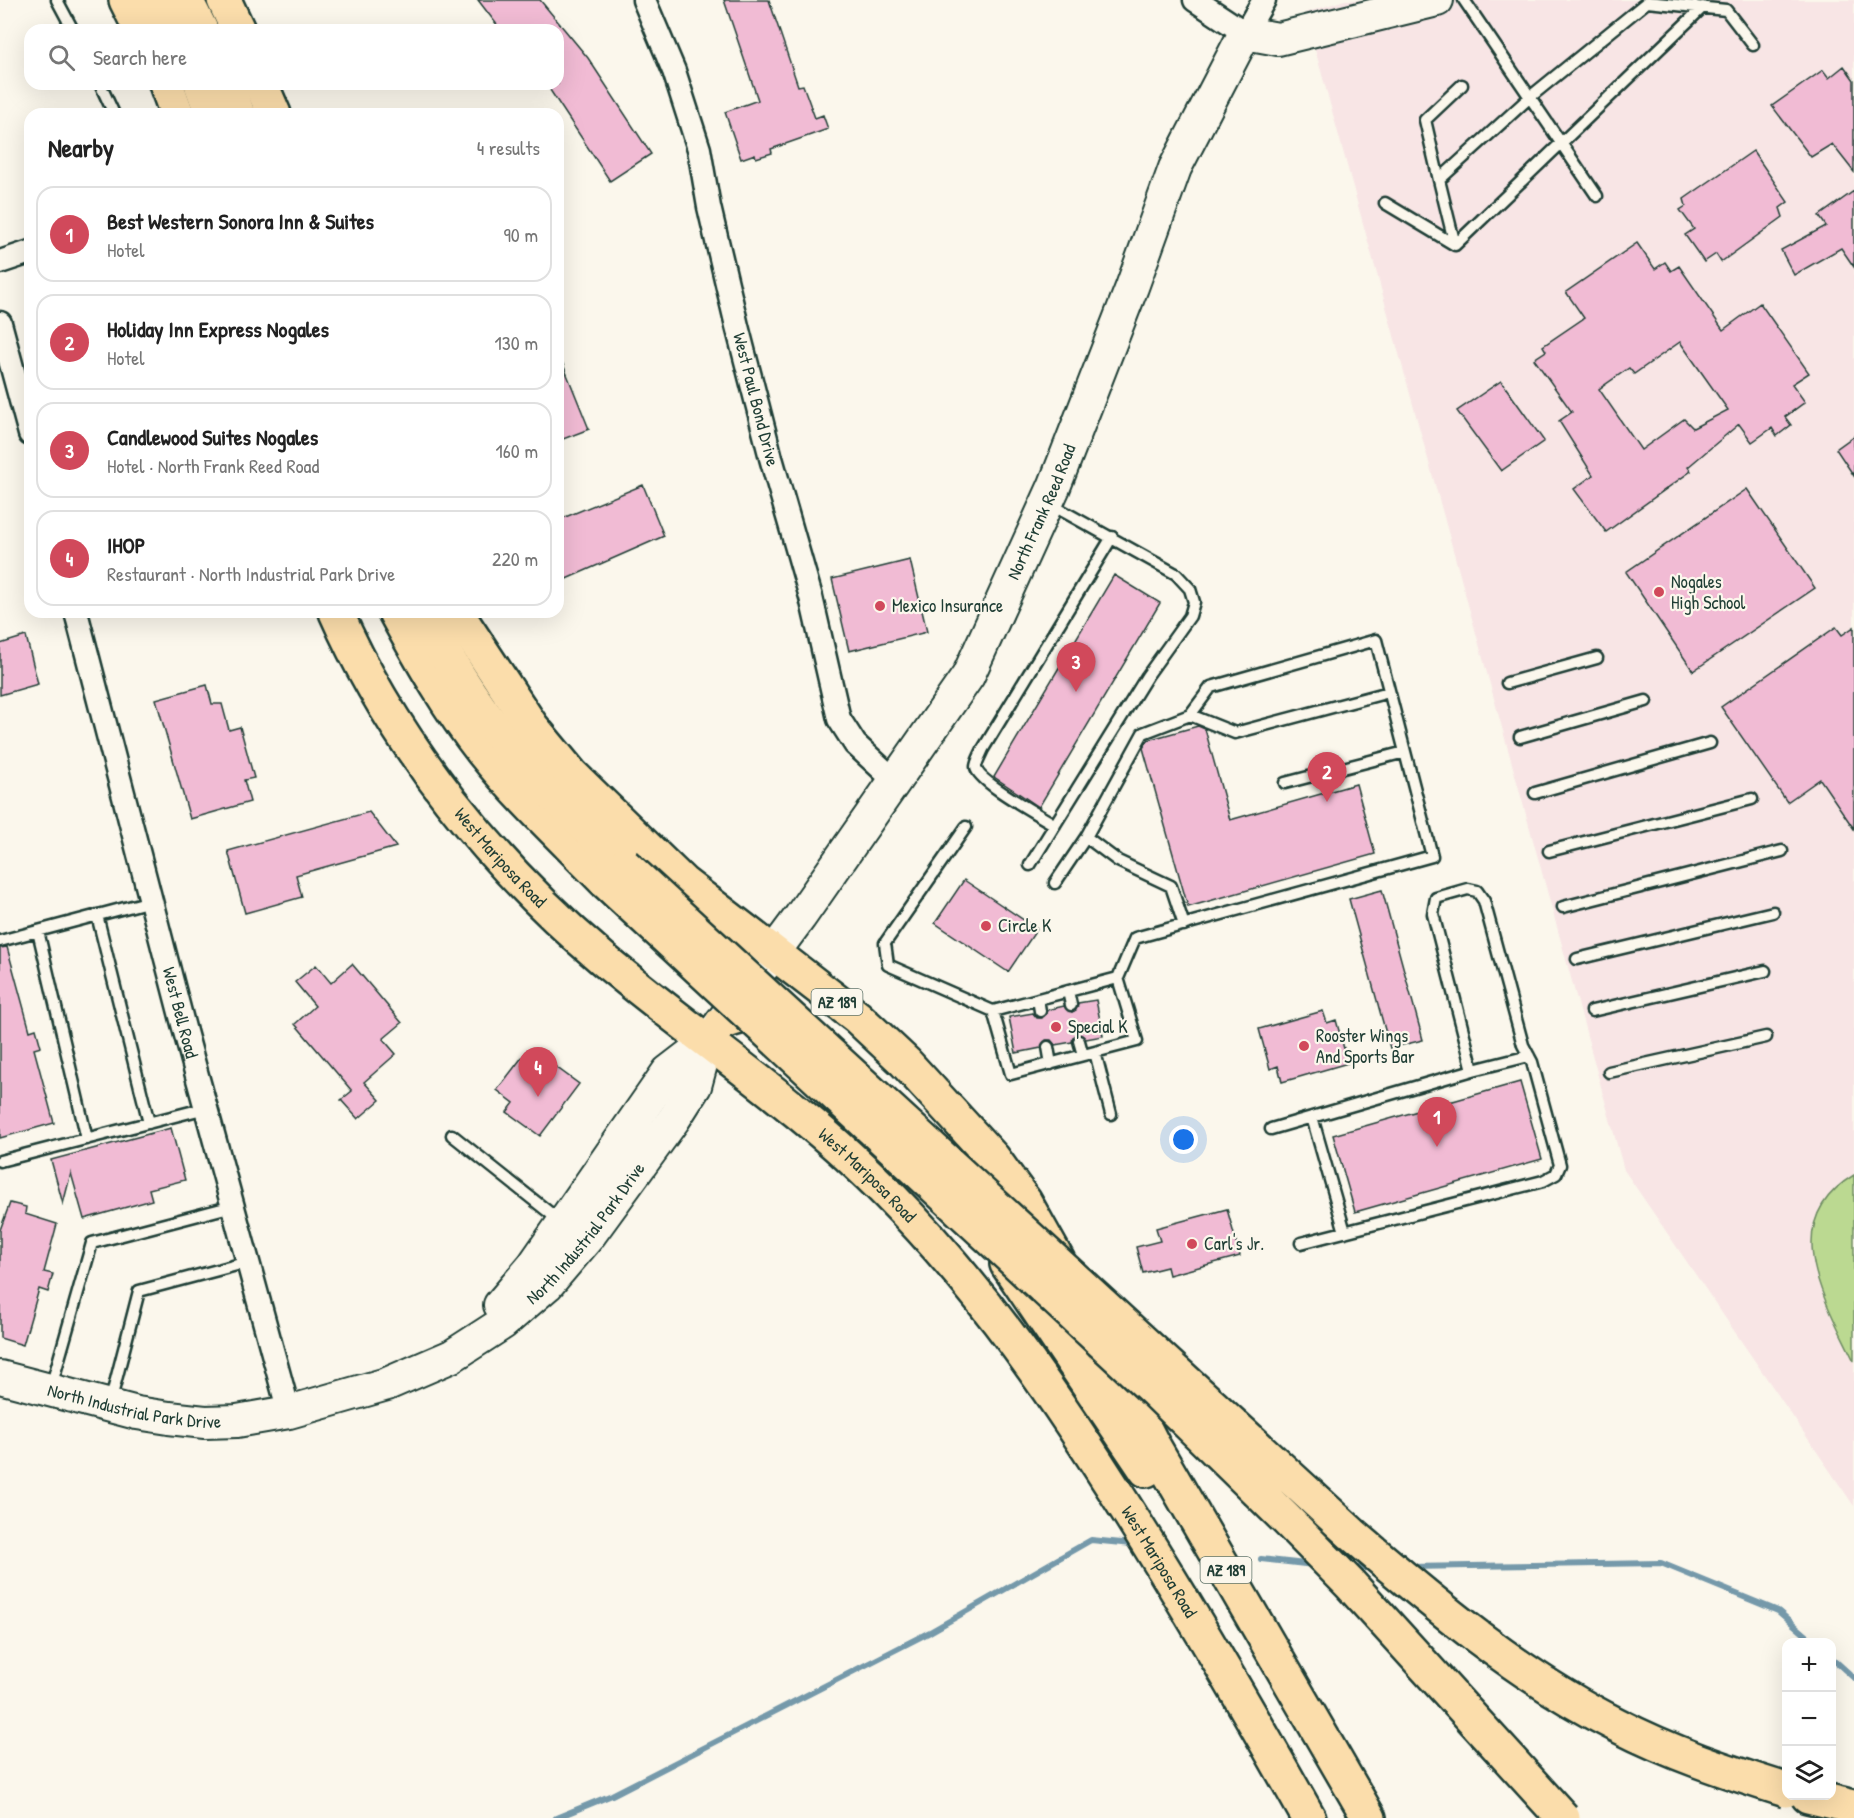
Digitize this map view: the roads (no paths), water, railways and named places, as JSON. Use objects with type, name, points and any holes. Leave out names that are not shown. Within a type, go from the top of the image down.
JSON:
[{"type":"highway","points":[[126,0],[138,24]]},
{"type":"highway","points":[[157,0],[170,24]]},
{"type":"highway","points":[[186,0],[198,24]]},
{"type":"highway","points":[[224,0],[235,24]]},
{"type":"highway","points":[[168,90],[175,108]]},
{"type":"highway","points":[[203,90],[210,108]]},
{"type":"highway","points":[[229,90],[236,108]]},
{"type":"highway","points":[[264,90],[271,108]]},
{"type":"highway","name":"West Mariposa Road","points":[[339,618],[360,660],[413,749],[486,840],[550,910],[601,957],[715,1032],[887,1192],[948,1258],[1036,1369],[1104,1473],[1254,1719],[1309,1818]]},
{"type":"highway","points":[[398,618],[429,673],[483,751],[539,814],[615,873],[1352,1534],[1437,1606],[1539,1680],[1615,1725],[1673,1752],[1782,1789]]},
{"type":"highway","points":[[424,618],[444,654],[500,735],[557,798],[615,873],[1286,1519],[1380,1617],[1563,1818]]},
{"type":"highway","name":"AZ 189","points":[[460,618],[532,727],[571,774],[683,883],[772,954],[857,1017],[913,1071],[993,1158],[1025,1202],[1046,1239],[1145,1451],[1248,1608],[1369,1818]]},
{"type":"highway","points":[[715,1032],[739,1016],[764,1017],[778,1025],[856,1095],[945,1184],[1145,1451]]},
{"type":"highway","points":[[1825,1800],[1854,1807]]},
{"type":"street","name":"West Paul Bond Drive","points":[[644,0],[674,71],[699,149],[709,207],[737,326],[771,458],[811,597],[839,719],[855,744],[895,781]]},
{"type":"street","points":[[1195,0],[1245,33],[1278,39],[1437,0]]},
{"type":"street","name":"North Frank Reed Road","points":[[772,954],[968,676],[1047,503],[1132,288],[1175,168],[1264,0]]},
{"type":"street","points":[[0,262],[24,254]]},
{"type":"street","points":[[0,323],[24,412]]},
{"type":"street","name":"West Bell Road","points":[[78,618],[206,1108],[289,1412]]},
{"type":"street","name":"North Industrial Park Drive","points":[[0,1377],[148,1415],[206,1422],[237,1421],[289,1412],[353,1396],[468,1347],[503,1323],[547,1285],[574,1232],[668,1072],[715,1032],[772,954]]},
{"type":"lane","points":[[57,0],[71,24]]},
{"type":"lane","points":[[1464,0],[1597,196]]},
{"type":"lane","points":[[1439,180],[1530,98],[1647,2],[1726,10],[1753,45]]},
{"type":"lane","points":[[1455,244],[1703,7]]},
{"type":"lane","points":[[1455,244],[1425,120],[1462,86]]},
{"type":"lane","points":[[103,90],[111,108]]},
{"type":"lane","points":[[1385,203],[1455,244]]},
{"type":"lane","points":[[1030,865],[1147,676],[1190,616],[1194,602],[1190,589],[1176,574],[1047,503]]},
{"type":"lane","points":[[1055,825],[997,789],[978,774],[976,766],[983,750],[1112,537]]},
{"type":"lane","points":[[993,1011],[1011,1074],[1137,1041],[1118,978],[1135,938],[1432,856],[1376,640],[1211,687],[1190,715],[1143,733],[1086,837],[1055,883]]},
{"type":"lane","points":[[1507,684],[1597,658]]},
{"type":"lane","points":[[1190,715],[1235,733],[1389,692]]},
{"type":"lane","points":[[1520,737],[1646,701]]},
{"type":"lane","points":[[1535,793],[1710,743]]},
{"type":"lane","points":[[1286,783],[1405,752]]},
{"type":"lane","points":[[1549,851],[1752,800]]},
{"type":"lane","points":[[966,827],[885,943],[888,965],[993,1011],[1118,978]]},
{"type":"lane","points":[[1086,837],[1118,861],[1171,886],[1184,925]]},
{"type":"lane","points":[[1563,907],[1782,851]]},
{"type":"lane","points":[[1302,1243],[1543,1180],[1556,1174],[1560,1165],[1557,1145],[1529,1056],[1523,1046],[1484,901],[1477,891],[1468,889],[1436,898],[1433,914],[1473,1070]]},
{"type":"lane","points":[[0,941],[151,901]]},
{"type":"lane","points":[[1577,959],[1773,912]]},
{"type":"lane","points":[[97,915],[149,1123]]},
{"type":"lane","points":[[38,931],[87,1139]]},
{"type":"lane","points":[[1592,1011],[1765,971]]},
{"type":"lane","points":[[1068,991],[1071,1005]]},
{"type":"lane","points":[[1038,999],[1040,1011]]},
{"type":"lane","points":[[1610,1072],[1766,1038]]},
{"type":"lane","points":[[1079,1041],[1083,1056]]},
{"type":"lane","points":[[1048,1047],[1052,1064]]},
{"type":"lane","points":[[1095,1052],[1111,1114]]},
{"type":"lane","points":[[1270,1129],[1529,1056]]},
{"type":"lane","points":[[0,1161],[206,1108]]},
{"type":"lane","points":[[1312,1117],[1345,1232]]},
{"type":"lane","points":[[452,1135],[574,1232]]},
{"type":"lane","points":[[51,1390],[92,1243],[233,1206]]},
{"type":"lane","points":[[109,1406],[139,1291],[248,1262]]},
{"type":"waterway","points":[[556,1818],[612,1795],[930,1632],[1091,1540],[1132,1544]]},
{"type":"waterway","points":[[1261,1559],[1314,1565]]},
{"type":"waterway","points":[[1408,1567],[1661,1563],[1778,1611],[1809,1638]]},
{"type":"waterway","points":[[1351,1568],[1374,1568]]},
{"type":"waterway","points":[[1836,1662],[1854,1678]]},
{"type":"place","name":"Nogales High School","points":[[1659,592]]},
{"type":"place","name":"Mexico Insurance","points":[[880,606]]},
{"type":"place","name":"Candlewood Suites Nogales","points":[[1076,692]]},
{"type":"place","name":"Holiday Inn Express Nogales","points":[[1327,802]]},
{"type":"place","name":"Circle K","points":[[986,926]]},
{"type":"place","name":"Special K","points":[[1056,1027]]},
{"type":"place","name":"Rooster Wings And Sports Bar","points":[[1304,1046]]},
{"type":"place","name":"IHOP","points":[[538,1097]]},
{"type":"place","name":"Best Western Sonora Inn & Suites","points":[[1437,1147]]},
{"type":"place","name":"Carl's Jr.","points":[[1192,1244]]}]
